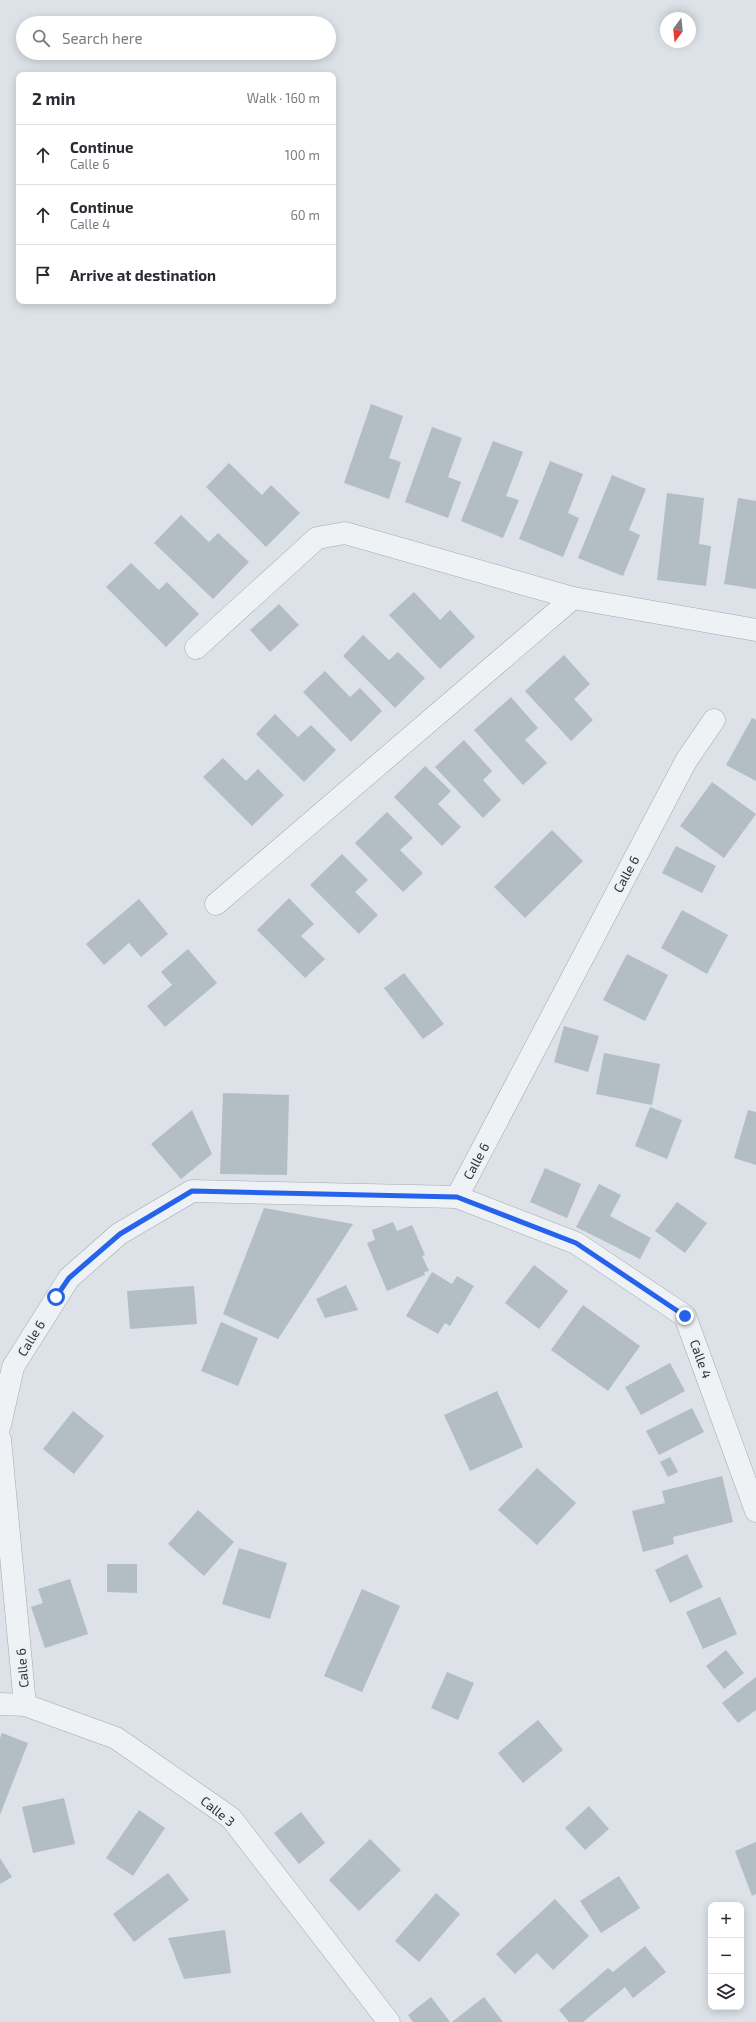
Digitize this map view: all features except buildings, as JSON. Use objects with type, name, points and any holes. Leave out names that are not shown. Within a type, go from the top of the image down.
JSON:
[{"type":"street","points":[[196,648],[317,538],[345,533],[573,598],[756,630]]},
{"type":"street","points":[[216,904],[573,598]]},
{"type":"street","name":"Calle 6","points":[[0,1425],[13,1367],[69,1278],[120,1234],[192,1191],[457,1197],[686,761],[714,720]]},
{"type":"street","name":"Calle 4","points":[[457,1197],[576,1243],[685,1316],[756,1512]]},
{"type":"street","name":"Calle 6","points":[[0,1439],[25,1705]]},
{"type":"street","name":"Calle 3","points":[[0,1704],[25,1705],[116,1738],[231,1818],[388,2022]]},
{"type":"route","points":[[56,1297],[69,1278],[120,1234],[192,1191],[457,1197],[576,1243],[685,1316]]}]
